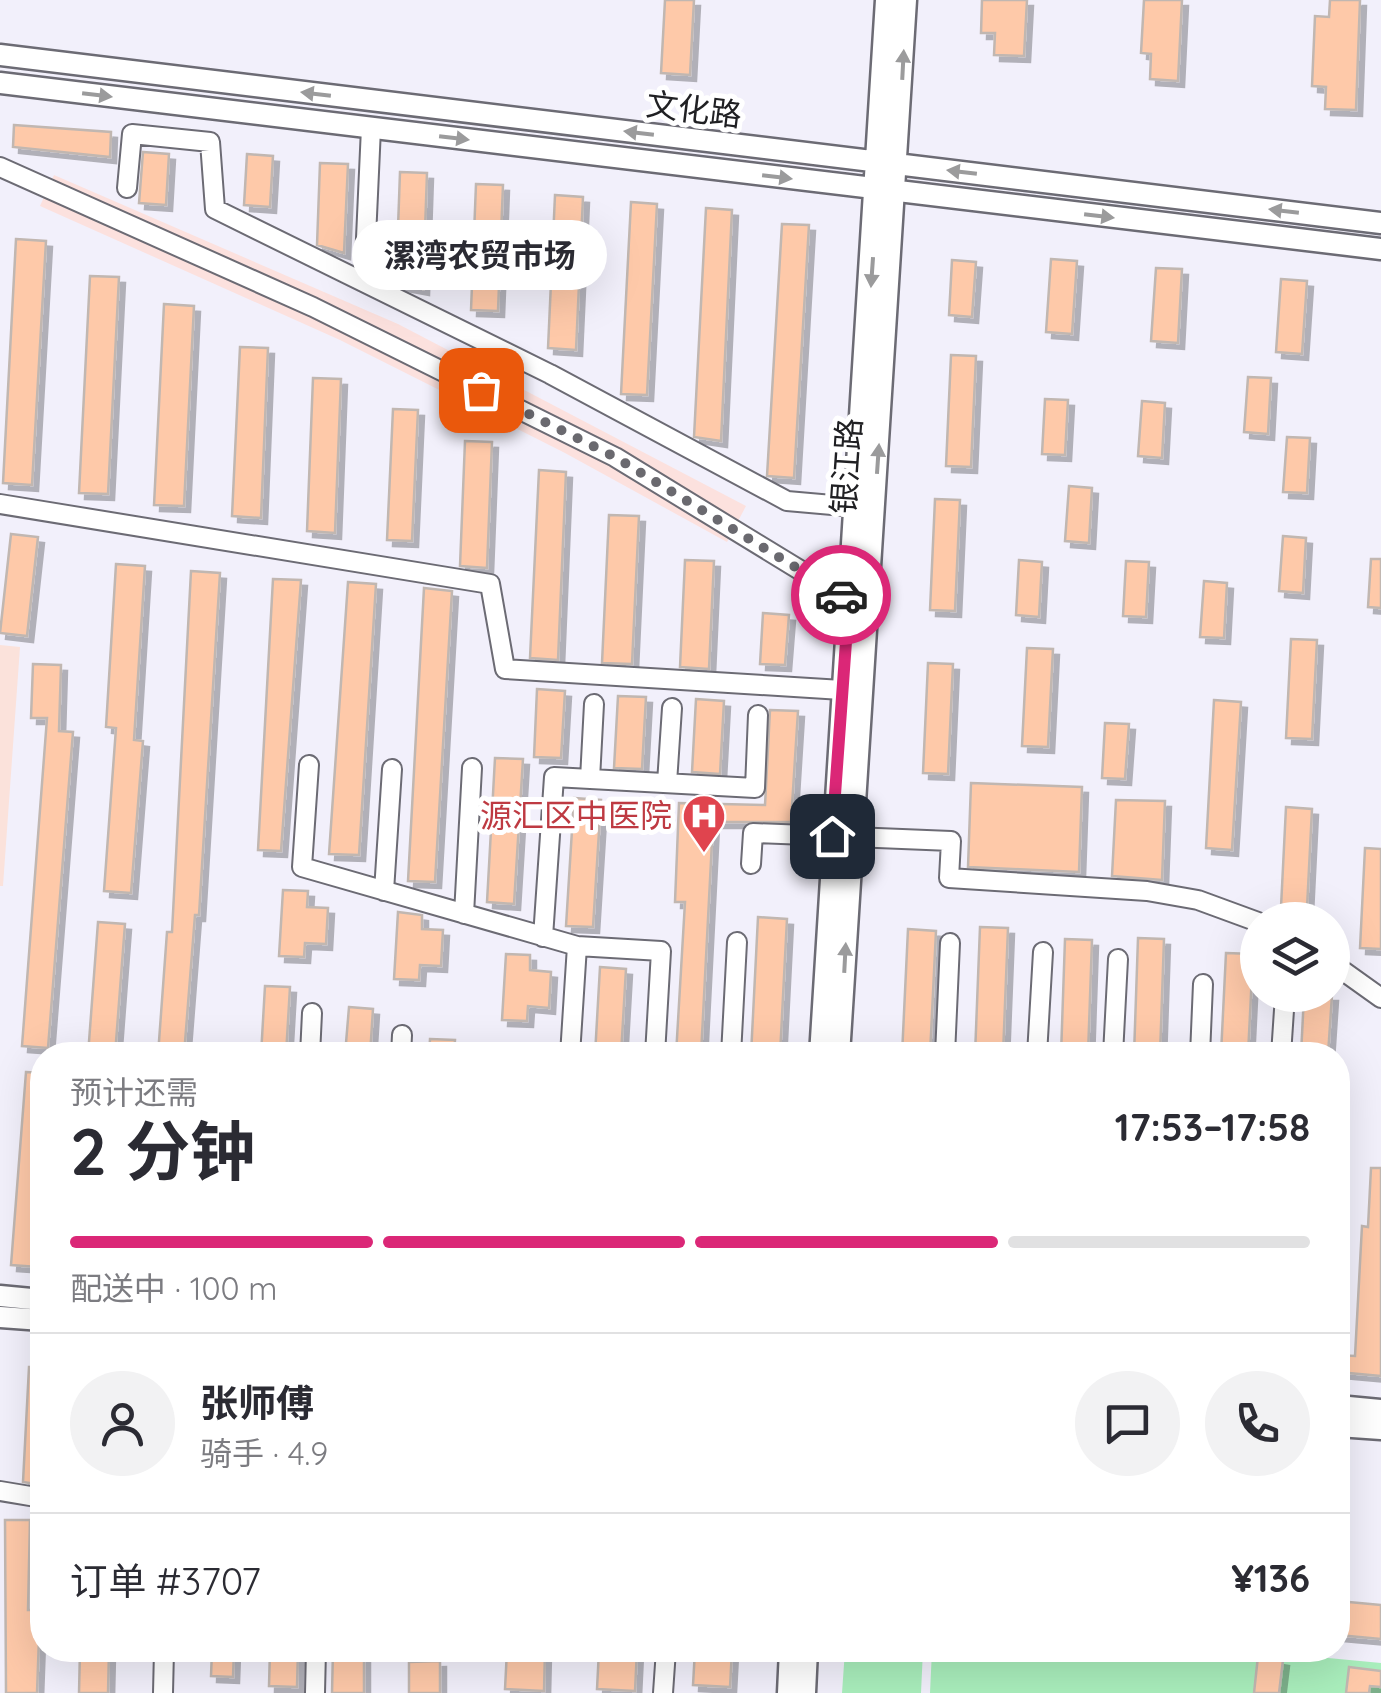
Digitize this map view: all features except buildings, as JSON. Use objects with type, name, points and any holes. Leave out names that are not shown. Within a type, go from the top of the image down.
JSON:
[{"type":"street","name":"银江路","points":[[886,0],[889,164]]},
{"type":"street","name":"银江路","points":[[821,1042],[842,837],[889,164],[906,0]]},
{"type":"street","name":"文化路","points":[[0,55],[1381,223]]},
{"type":"street","name":"文化路","points":[[0,83],[1381,249]]},
{"type":"street","points":[[364,282],[372,128]]},
{"type":"street","points":[[127,188],[132,134],[210,142],[215,209],[550,374],[788,501],[865,507]]},
{"type":"street","points":[[0,167],[312,307],[615,457],[849,600]]},
{"type":"street","points":[[0,504],[490,584],[505,670],[852,690]]},
{"type":"street","name":"银江路","points":[[852,690],[849,600],[865,507]]},
{"type":"street","points":[[590,779],[594,704]]},
{"type":"street","points":[[667,783],[672,708]]},
{"type":"street","points":[[543,937],[554,777],[755,788],[758,715]]},
{"type":"street","points":[[309,765],[302,868],[576,946],[661,951],[656,1042]]},
{"type":"street","points":[[464,914],[472,768]]},
{"type":"street","points":[[384,891],[392,769]]},
{"type":"street","points":[[751,864],[753,833],[951,841],[948,878],[1146,890],[1198,900],[1240,915]]},
{"type":"street","name":"银江路","points":[[839,1042],[842,837]]},
{"type":"street","points":[[732,1042],[737,942]]},
{"type":"street","points":[[946,1042],[950,943]]},
{"type":"street","points":[[571,1042],[576,946]]},
{"type":"street","points":[[1039,1042],[1043,952]]},
{"type":"street","points":[[1115,1042],[1118,959]]},
{"type":"street","points":[[1350,976],[1381,998]]},
{"type":"street","points":[[1201,1042],[1204,984]]},
{"type":"street","points":[[1282,1042],[1284,1012]]},
{"type":"street","points":[[311,1042],[312,1013]]},
{"type":"street","points":[[402,1035],[402,1042]]},
{"type":"street","points":[[0,1296],[30,1299]]},
{"type":"street","points":[[0,1317],[30,1319]]},
{"type":"street","points":[[1350,1407],[1381,1410]]},
{"type":"street","points":[[1350,1427],[1381,1429]]},
{"type":"street","points":[[0,1491],[30,1496]]},
{"type":"street","points":[[163,1693],[164,1662]]},
{"type":"street","points":[[315,1693],[316,1662]]},
{"type":"street","points":[[664,1693],[665,1662]]},
{"type":"street","points":[[788,1693],[789,1662]]},
{"type":"street","points":[[806,1693],[807,1662]]},
{"type":"shaded area","points":[[54,175],[398,324],[746,506],[727,542],[565,453],[340,340],[40,206]]},
{"type":"shaded area","points":[[0,645],[20,647],[3,886],[0,886]]},
{"type":"green space","points":[[844,1662],[922,1662],[921,1693],[842,1693]]},
{"type":"green space","points":[[931,1662],[1381,1663],[1381,1693],[930,1693]]},
{"type":"way so far","points":[[481,390],[615,457],[841,595]]},
{"type":"place","name":"漯湾农贸市场","points":[[481,390]]},
{"type":"place","name":"源汇区中医院","points":[[704,854]]},
{"type":"route","points":[[832,836],[849,600],[841,595]]}]
